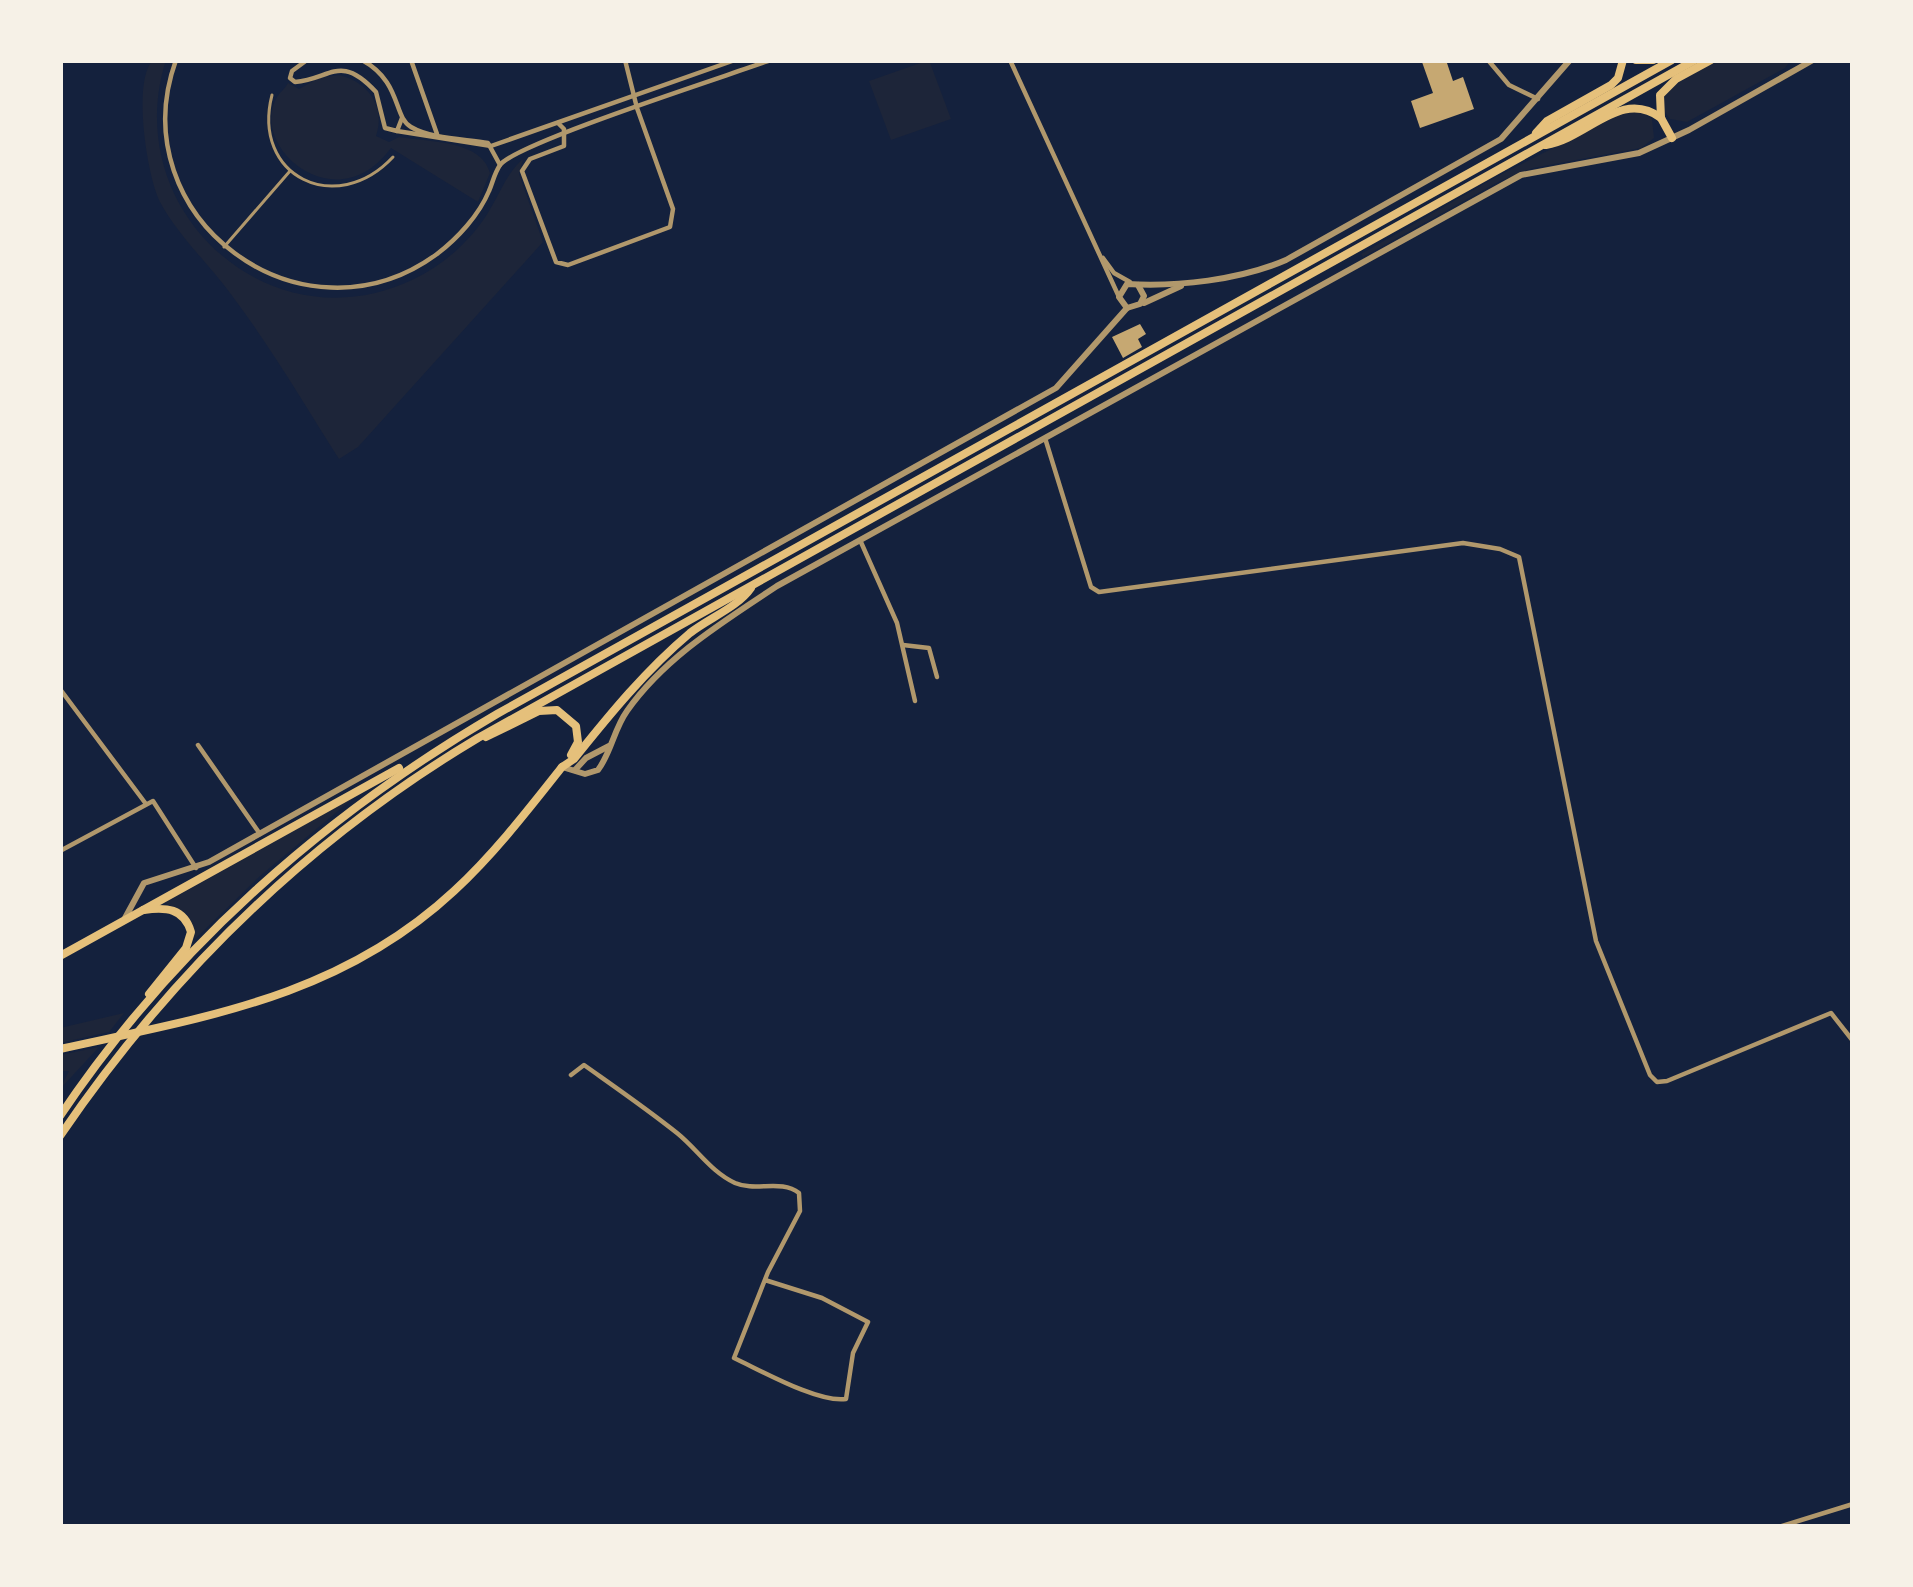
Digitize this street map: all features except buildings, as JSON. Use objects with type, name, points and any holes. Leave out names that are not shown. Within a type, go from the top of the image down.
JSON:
[{"type":"main road","points":[[1535,143],[1547,121],[1611,85],[1623,60]]},
{"type":"main road","points":[[1636,60],[1653,60]]},
{"type":"main road","points":[[60,1136],[143,1024],[263,896],[359,816],[478,738],[1535,143],[1672,60]]},
{"type":"main road","points":[[60,956],[1535,143],[1695,60]]},
{"type":"main road","points":[[1672,138],[1658,104],[1665,87],[1711,60]]},
{"type":"main road","points":[[1535,143],[1563,142],[1631,105],[1661,118]]},
{"type":"main road","points":[[562,767],[653,667],[752,586]]},
{"type":"main road","points":[[60,1049],[275,998],[333,974],[420,920],[474,872],[562,767],[578,736],[574,722],[562,711],[545,709],[495,735],[478,738]]},
{"type":"main road","points":[[60,1116],[136,1016],[212,931],[299,850],[438,748]]},
{"type":"main road","points":[[136,1016],[158,980],[186,948],[191,932],[175,910],[143,910]]},
{"type":"street","points":[[176,60],[167,101],[171,160],[192,208],[224,247],[253,266],[290,281],[333,288],[376,283],[415,268],[453,240],[482,205],[506,157],[771,60]]},
{"type":"street","points":[[308,60],[290,78],[303,82],[337,70],[359,77],[376,92],[385,128],[491,146],[735,60]]},
{"type":"street","points":[[362,60],[388,79],[402,118],[414,130],[491,146]]},
{"type":"street","points":[[410,60],[437,134]]},
{"type":"street","points":[[558,124],[564,129],[564,146],[530,159],[522,171],[552,256],[568,266],[665,230],[674,222],[625,60]]},
{"type":"street","points":[[1010,60],[1127,308]]},
{"type":"street","points":[[1492,60],[1509,85],[1538,99]]},
{"type":"street","points":[[1119,297],[1120,289],[1135,284],[1191,282],[1261,270],[1286,260],[1501,139],[1570,60]]},
{"type":"street","points":[[562,767],[585,774],[598,770],[623,716],[682,653],[777,586],[1521,176],[1639,153],[1812,60]]},
{"type":"street","points":[[578,116],[585,127]]},
{"type":"street","points":[[397,131],[402,118]]},
{"type":"street","points":[[491,146],[500,166]]},
{"type":"street","points":[[1100,254],[1114,272],[1135,284],[1144,296],[1141,304]]},
{"type":"street","points":[[124,921],[138,889],[152,878],[196,868],[260,834],[1056,388],[1127,308],[1191,282]]},
{"type":"street","points":[[1045,438],[1091,587],[1099,592],[1463,543],[1519,557],[1596,941],[1650,1075],[1657,1082],[1667,1081],[1831,1013],[1853,1042]]},
{"type":"street","points":[[860,540],[898,623],[915,701]]},
{"type":"street","points":[[902,645],[929,648],[937,677]]},
{"type":"street","points":[[60,689],[146,805]]},
{"type":"street","points":[[575,770],[611,743]]},
{"type":"street","points":[[198,745],[260,834]]},
{"type":"street","points":[[60,838],[63,849],[153,801],[196,868]]},
{"type":"street","points":[[138,889],[143,910]]},
{"type":"street","points":[[571,1075],[584,1065],[678,1134],[732,1181],[749,1187],[791,1186],[800,1193],[800,1211],[765,1280],[734,1358],[812,1392],[846,1399],[853,1353],[868,1322],[822,1298],[765,1280]]},
{"type":"street","points":[[1779,1527],[1853,1504]]},
{"type":"lane","points":[[272,95],[268,127],[290,171],[319,184],[352,187],[393,158]]},
{"type":"lane","points":[[224,247],[290,171]]},
{"type":"shaded area","points":[[153,60],[166,60],[157,115],[164,167],[185,214],[218,252],[260,280],[308,295],[360,296],[426,272],[469,238],[523,159],[519,174],[543,242],[358,447],[339,459],[247,317],[160,202],[147,151],[143,107],[143,87]]},
{"type":"shaded area","points":[[929,60],[951,119],[891,140],[869,81]]},
{"type":"shaded area","points":[[1719,60],[1791,60],[1785,68],[1687,122],[1670,119],[1662,108],[1662,97]]},
{"type":"shaded area","points":[[339,75],[358,83],[372,97],[379,115],[376,136],[389,142],[399,137],[465,148],[485,162],[490,173],[478,202],[391,148],[369,169],[346,179],[323,178],[286,155],[275,137],[271,117],[277,97],[288,83],[299,89],[319,78]]},
{"type":"shaded area","points":[[1638,109],[1652,119],[1654,138],[1641,148],[1533,168],[1361,254],[1496,177]]},
{"type":"shaded area","points":[[356,796],[260,876],[195,939],[187,914],[165,903]]},
{"type":"shaded area","points":[[124,1013],[109,1032],[60,1043],[60,1028]]},
{"type":"shaded area","points":[[99,1047],[60,1089],[69,1071],[60,1071],[60,1055]]}]
